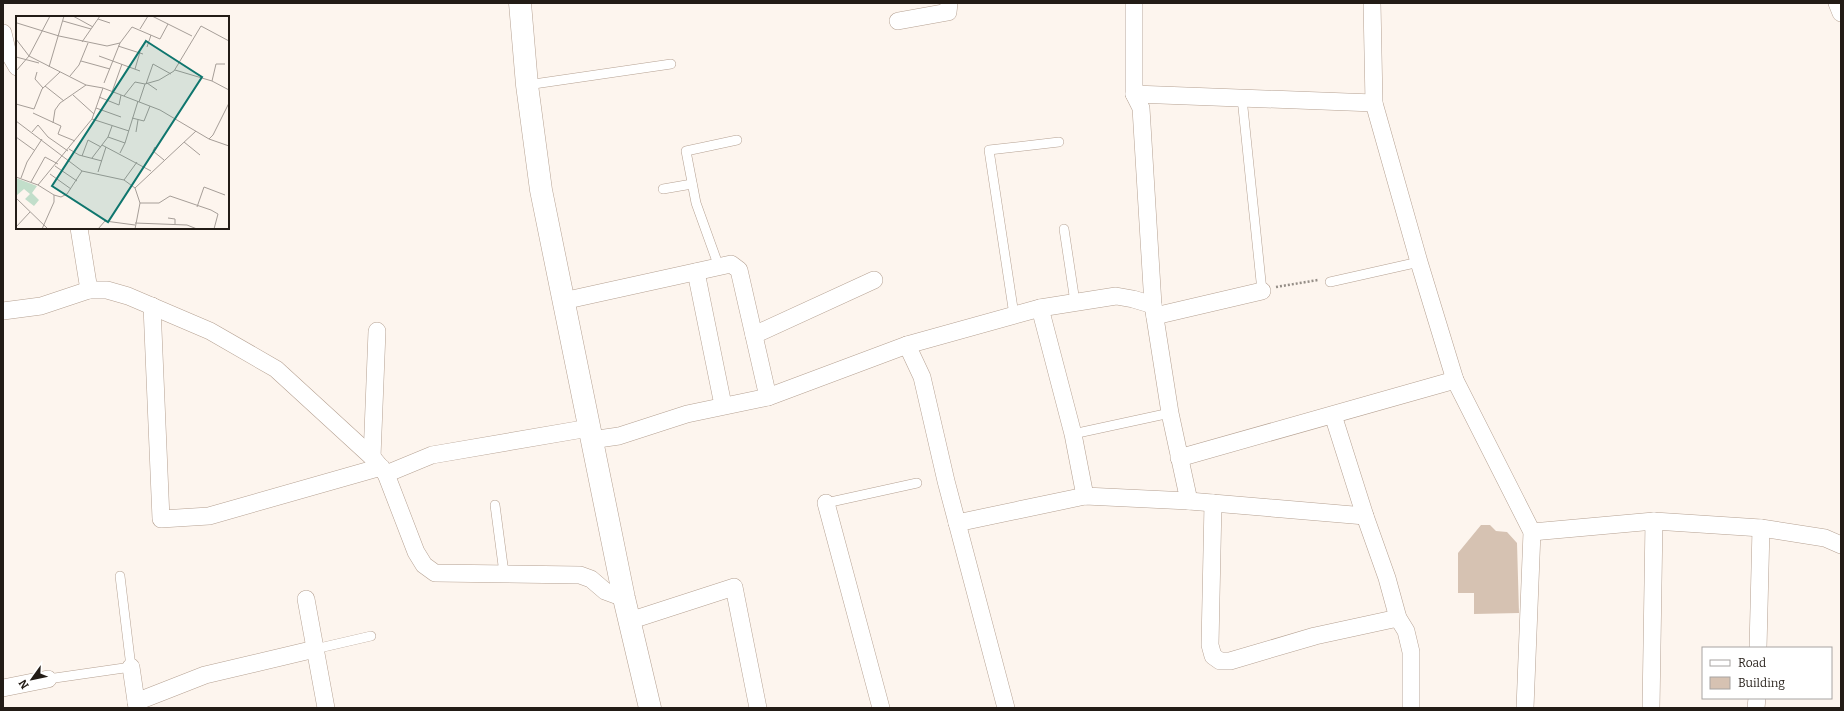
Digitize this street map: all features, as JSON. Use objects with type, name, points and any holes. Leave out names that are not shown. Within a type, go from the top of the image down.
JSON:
[{"type":"main road","points":[[520,3],[527,85],[541,190],[624,598],[650,708]]},
{"type":"street","points":[[898,21],[948,12],[949,3]]},
{"type":"street","points":[[1134,3],[1134,94],[1142,108],[1154,310],[1170,413],[1189,501]]},
{"type":"street","points":[[1372,3],[1374,103],[1419,262],[1455,380],[1532,532],[1525,708]]},
{"type":"street","points":[[1837,3],[1841,13]]},
{"type":"street","points":[[3,33],[7,50],[16,65]]},
{"type":"street","points":[[1134,94],[1374,103]]},
{"type":"street","points":[[79,229],[89,290]]},
{"type":"street","points":[[563,301],[731,264],[739,270],[768,397]]},
{"type":"street","points":[[696,272],[723,405]]},
{"type":"street","points":[[754,335],[874,280]]},
{"type":"street","points":[[3,311],[41,306],[89,290],[107,290],[128,296],[210,331],[276,369],[380,466]]},
{"type":"street","points":[[152,306],[161,519],[209,516],[380,466],[432,455],[590,434],[619,436],[686,414],[723,405],[768,397],[907,345],[1040,308],[1116,296],[1133,298],[1154,310],[1262,291]]},
{"type":"street","points":[[1040,308],[1073,434],[1085,496]]},
{"type":"street","points":[[377,331],[380,466],[416,552],[424,565],[435,573],[580,575],[591,579],[605,591],[624,598]]},
{"type":"street","points":[[907,345],[922,377],[956,524],[1006,708]]},
{"type":"street","points":[[1179,458],[1455,380]]},
{"type":"street","points":[[1333,415],[1365,516],[1387,578],[1398,618],[1406,631],[1411,652],[1411,708]]},
{"type":"street","points":[[956,524],[1085,496],[1189,501],[1365,516]]},
{"type":"street","points":[[826,503],[881,708]]},
{"type":"street","points":[[1213,503],[1210,645],[1213,656],[1220,661],[1230,661],[1315,636],[1398,618]]},
{"type":"street","points":[[1532,532],[1654,522],[1761,528],[1825,538],[1841,545]]},
{"type":"street","points":[[1651,708],[1654,522]]},
{"type":"street","points":[[1758,647],[1761,528]]},
{"type":"street","points":[[629,620],[734,587],[758,708]]},
{"type":"street","points":[[306,599],[326,708]]},
{"type":"street","points":[[131,667],[136,705],[204,675],[316,649]]},
{"type":"street","points":[[3,688],[48,679]]},
{"type":"lane","points":[[527,85],[671,64]]},
{"type":"lane","points":[[1242,98],[1262,291]]},
{"type":"lane","points":[[719,267],[696,203],[686,151],[737,140]]},
{"type":"lane","points":[[1014,315],[989,150],[1059,142]]},
{"type":"lane","points":[[662,189],[692,184]]},
{"type":"lane","points":[[1064,229],[1075,302]]},
{"type":"lane","points":[[1330,282],[1419,262]]},
{"type":"lane","points":[[1073,434],[1170,413]]},
{"type":"lane","points":[[826,503],[917,483]]},
{"type":"lane","points":[[495,505],[504,574]]},
{"type":"lane","points":[[48,679],[131,667],[120,576]]},
{"type":"lane","points":[[316,649],[372,636]]},
{"type":"path","points":[[1262,291],[1326,279],[1330,282]]},
{"type":"building","points":[[1481,525],[1490,525],[1496,531],[1507,532],[1517,543],[1519,613],[1474,614],[1474,593],[1458,593],[1458,553]]}]
